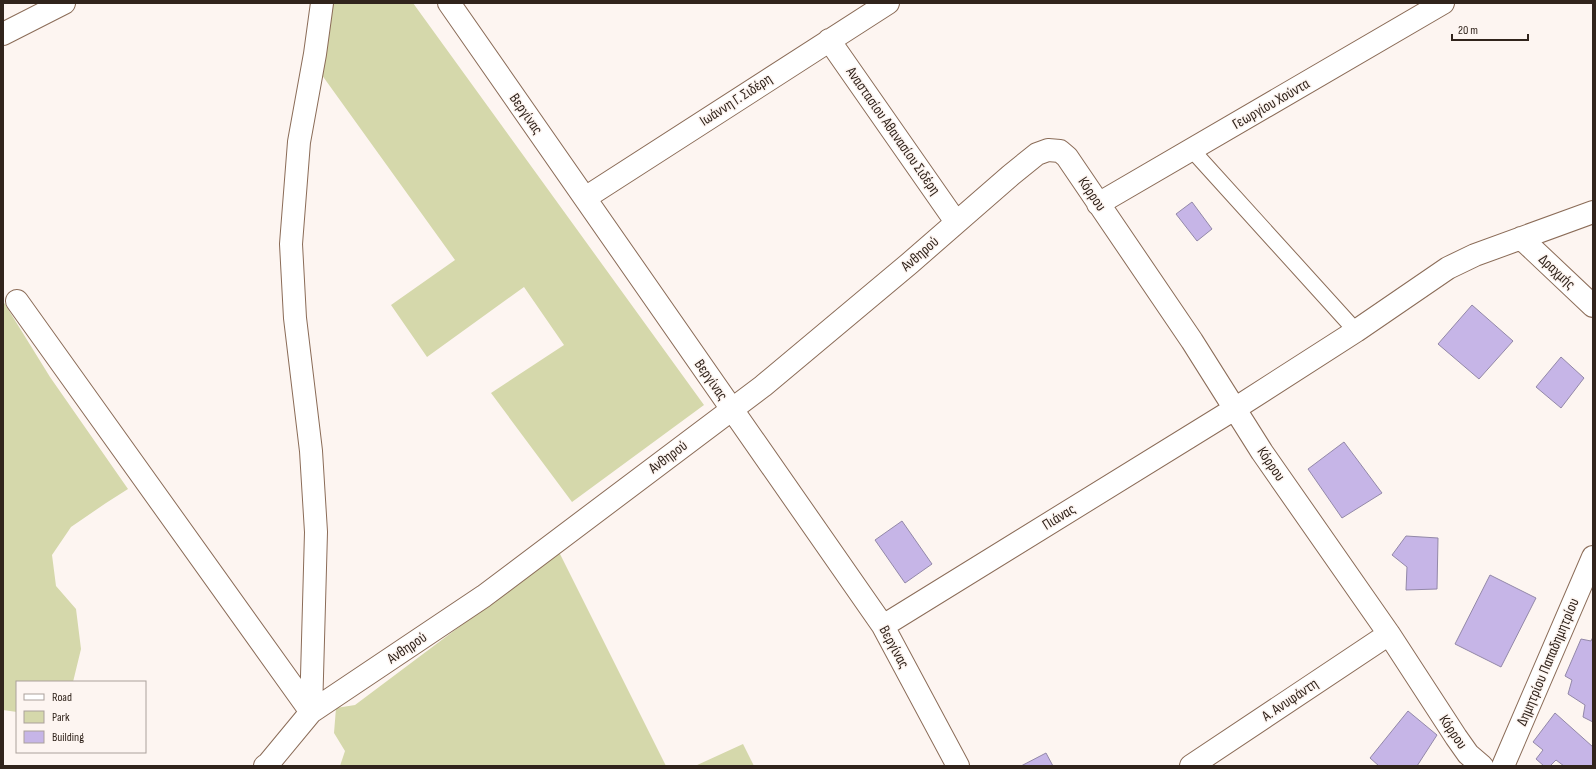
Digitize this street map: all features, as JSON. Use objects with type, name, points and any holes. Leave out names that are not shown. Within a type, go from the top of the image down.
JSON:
[{"type":"street","points":[[3,34],[64,3]]},
{"type":"street","points":[[312,712],[316,532],[311,451],[295,318],[291,244],[299,142],[315,54],[322,3]]},
{"type":"street","name":"Βεργίνας","points":[[449,3],[883,626],[958,766]]},
{"type":"street","name":"Ιωάννη Γ. Σιδέρη","points":[[585,198],[888,3]]},
{"type":"street","name":"Γεωργίου Χούντα","points":[[1098,204],[1192,150],[1433,5]]},
{"type":"street","name":"Αναστασίου Αθανασίου Σιδέρη","points":[[829,40],[956,222]]},
{"type":"street","name":"Ανθηρού","points":[[267,765],[312,712],[484,596],[763,386],[1037,154],[1048,150],[1060,151],[1067,157]]},
{"type":"street","name":"Κόρρου","points":[[1067,157],[1192,341],[1236,408],[1262,452],[1388,634],[1456,737],[1468,754],[1482,766]]},
{"type":"street","name":"Πιάνας","points":[[883,626],[1236,408],[1356,331],[1448,268],[1475,255],[1593,212]]},
{"type":"street","name":"Δραχμής","points":[[1521,238],[1593,306]]},
{"type":"street","points":[[17,301],[312,712]]},
{"type":"street","name":"Δημητρίου Παπαδημητρίου","points":[[1503,766],[1593,557]]},
{"type":"street","name":"Α. Ανυφάντη","points":[[1191,766],[1388,634]]},
{"type":"lane","points":[[1192,150],[1356,331]]},
{"type":"green space","points":[[327,3],[413,3],[704,405],[572,502],[491,393],[564,345],[524,287],[427,357],[391,305],[455,260],[319,71]]},
{"type":"green space","points":[[3,301],[50,377],[128,489],[71,527],[52,555],[56,586],[76,609],[81,649],[73,681],[16,681],[16,712],[3,710]]},
{"type":"green space","points":[[559,552],[666,766],[340,766],[345,751],[334,733],[336,708],[355,705]]},
{"type":"green space","points":[[743,744],[754,766],[695,766]]},
{"type":"building","points":[[1192,202],[1212,229],[1197,241],[1176,214]]},
{"type":"building","points":[[1472,305],[1513,341],[1479,379],[1438,344]]},
{"type":"building","points":[[1561,357],[1584,378],[1561,408],[1536,387]]},
{"type":"building","points":[[1344,442],[1382,493],[1342,518],[1308,469]]},
{"type":"building","points":[[902,521],[932,564],[905,583],[875,540]]},
{"type":"building","points":[[1406,536],[1438,538],[1437,589],[1406,590],[1407,567],[1392,555]]},
{"type":"building","points":[[1490,575],[1536,598],[1501,667],[1455,644]]},
{"type":"building","points":[[1593,637],[1593,722],[1583,717],[1585,705],[1568,694],[1572,680],[1565,676],[1581,639],[1591,641]]},
{"type":"building","points":[[1408,711],[1437,735],[1417,766],[1379,766],[1370,758]]},
{"type":"building","points":[[1555,713],[1593,747],[1593,766],[1564,766],[1556,760],[1550,766],[1544,766],[1536,759],[1543,750],[1533,742]]},
{"type":"building","points":[[1046,753],[1053,766],[1021,766]]}]
